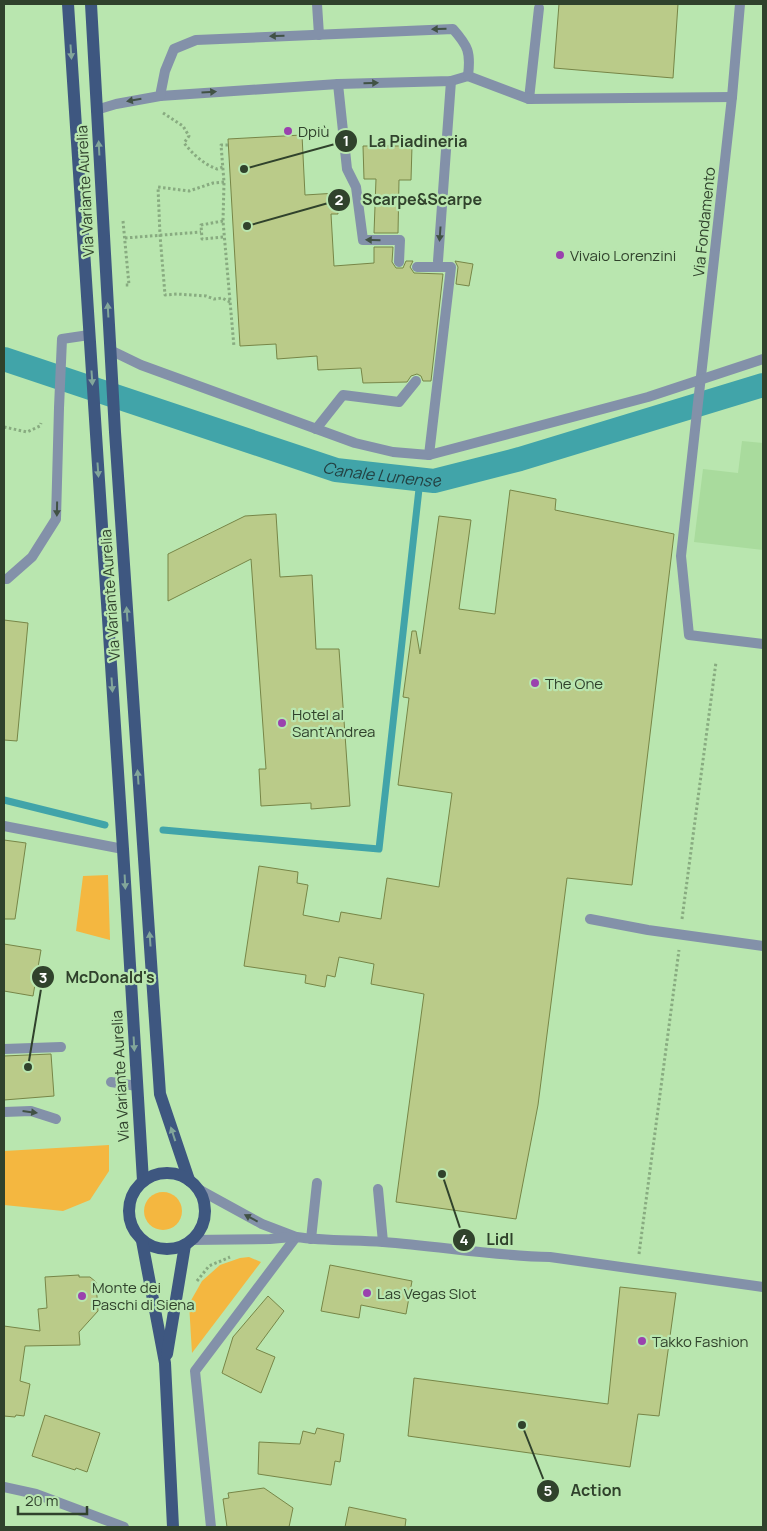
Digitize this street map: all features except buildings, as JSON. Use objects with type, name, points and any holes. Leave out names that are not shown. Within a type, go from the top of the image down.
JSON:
[{"type":"main road","name":"Via Variante Aurelia","points":[[68,4],[143,1181],[154,1175],[178,1174],[189,1180],[198,1189]]},
{"type":"main road","name":"Via Variante Aurelia","points":[[91,4],[110,354],[160,1094],[189,1180]]},
{"type":"main road","points":[[143,1181],[135,1188],[128,1208],[132,1227],[142,1241],[165,1364],[174,1527]]},
{"type":"main road","points":[[142,1241],[163,1249],[174,1249],[188,1242],[199,1231],[204,1216],[203,1199],[198,1189]]},
{"type":"main road","points":[[165,1364],[188,1242]]},
{"type":"street","points":[[317,4],[319,34]]},
{"type":"street","name":"Via Fondamento","points":[[740,4],[702,379],[681,556],[689,635],[763,644]]},
{"type":"street","points":[[529,99],[539,8]]},
{"type":"street","points":[[160,96],[165,71],[174,49],[196,40],[453,29],[466,43],[470,60],[468,76]]},
{"type":"street","points":[[96,110],[116,104],[160,96],[338,84],[450,81],[468,76],[529,99],[732,97]]},
{"type":"street","points":[[438,261],[450,81]]},
{"type":"street","points":[[338,84],[347,169],[356,187],[363,240],[400,240],[398,262]]},
{"type":"street","points":[[417,267],[451,267],[429,455]]},
{"type":"street","points":[[4,579],[7,579],[32,557],[56,519],[58,408],[62,339],[89,335]]},
{"type":"street","points":[[110,354],[356,443],[393,452],[429,455],[638,400],[763,359]]},
{"type":"street","points":[[316,429],[343,396],[399,402],[416,381]]},
{"type":"street","points":[[4,826],[123,849]]},
{"type":"street","points":[[590,919],[648,930],[763,946]]},
{"type":"street","points":[[4,1049],[61,1047]]},
{"type":"street","points":[[111,1082],[137,1086]]},
{"type":"street","points":[[4,1112],[31,1111],[56,1119]]},
{"type":"street","points":[[311,1239],[317,1183]]},
{"type":"street","points":[[198,1189],[262,1224],[296,1236],[311,1239],[383,1242],[518,1256],[550,1257],[763,1287]]},
{"type":"street","points":[[378,1190],[383,1242]]},
{"type":"street","points":[[188,1242],[270,1239],[296,1236]]},
{"type":"street","points":[[211,1527],[195,1371],[296,1236]]},
{"type":"street","points":[[4,1487],[36,1494],[124,1527]]},
{"type":"path","points":[[159,110],[184,126],[189,136],[184,144],[190,151],[207,165],[217,169],[223,167]]},
{"type":"path","points":[[228,145],[221,145],[224,182],[223,221],[234,347]]},
{"type":"path","points":[[224,182],[213,183],[189,191],[158,187],[160,235],[165,295],[206,296],[214,299],[222,298],[230,302]]},
{"type":"path","points":[[223,221],[200,224],[202,239],[224,237]]},
{"type":"path","points":[[125,238],[201,232]]},
{"type":"path","points":[[4,427],[27,432],[40,426],[43,418]]},
{"type":"path","points":[[682,927],[716,662]]},
{"type":"path","points":[[639,1256],[679,947]]},
{"type":"path","points":[[193,1286],[209,1266],[230,1256],[238,1255]]},
{"type":"shaded area","points":[[742,441],[763,443],[763,550],[694,542],[703,469],[738,473]]},
{"type":"shaded area","points":[[108,875],[110,940],[76,931],[83,876]]},
{"type":"shaded area","points":[[109,1145],[109,1171],[90,1200],[63,1211],[4,1205],[4,1151]]},
{"type":"shaded area","points":[[163,1192],[176,1198],[182,1211],[176,1224],[163,1230],[150,1224],[144,1211],[150,1198]]},
{"type":"shaded area","points":[[249,1257],[261,1262],[192,1353],[189,1304],[202,1281],[220,1265]]},
{"type":"waterway","name":"Canale Lunense","points":[[4,359],[336,470],[434,481],[520,459],[763,385]]},
{"type":"waterway","points":[[163,830],[379,849],[420,480]]},
{"type":"waterway","points":[[4,800],[105,825]]},
{"type":"place","name":"Dpiù","points":[[288,131]]},
{"type":"place","name":"La Piadineria","points":[[244,169]]},
{"type":"place","name":"Scarpe&Scarpe","points":[[247,226]]},
{"type":"place","name":"Vivaio Lorenzini","points":[[560,255]]},
{"type":"place","name":"The One","points":[[535,683]]},
{"type":"place","name":"Hotel al Sant'Andrea","points":[[282,723]]},
{"type":"place","name":"McDonald's","points":[[28,1067]]},
{"type":"place","name":"Lidl","points":[[442,1174]]},
{"type":"place","name":"Las Vegas Slot","points":[[367,1293]]},
{"type":"place","name":"Monte dei Paschi di Siena","points":[[82,1296]]},
{"type":"place","name":"Takko Fashion","points":[[642,1341]]},
{"type":"place","name":"Action","points":[[522,1425]]}]
